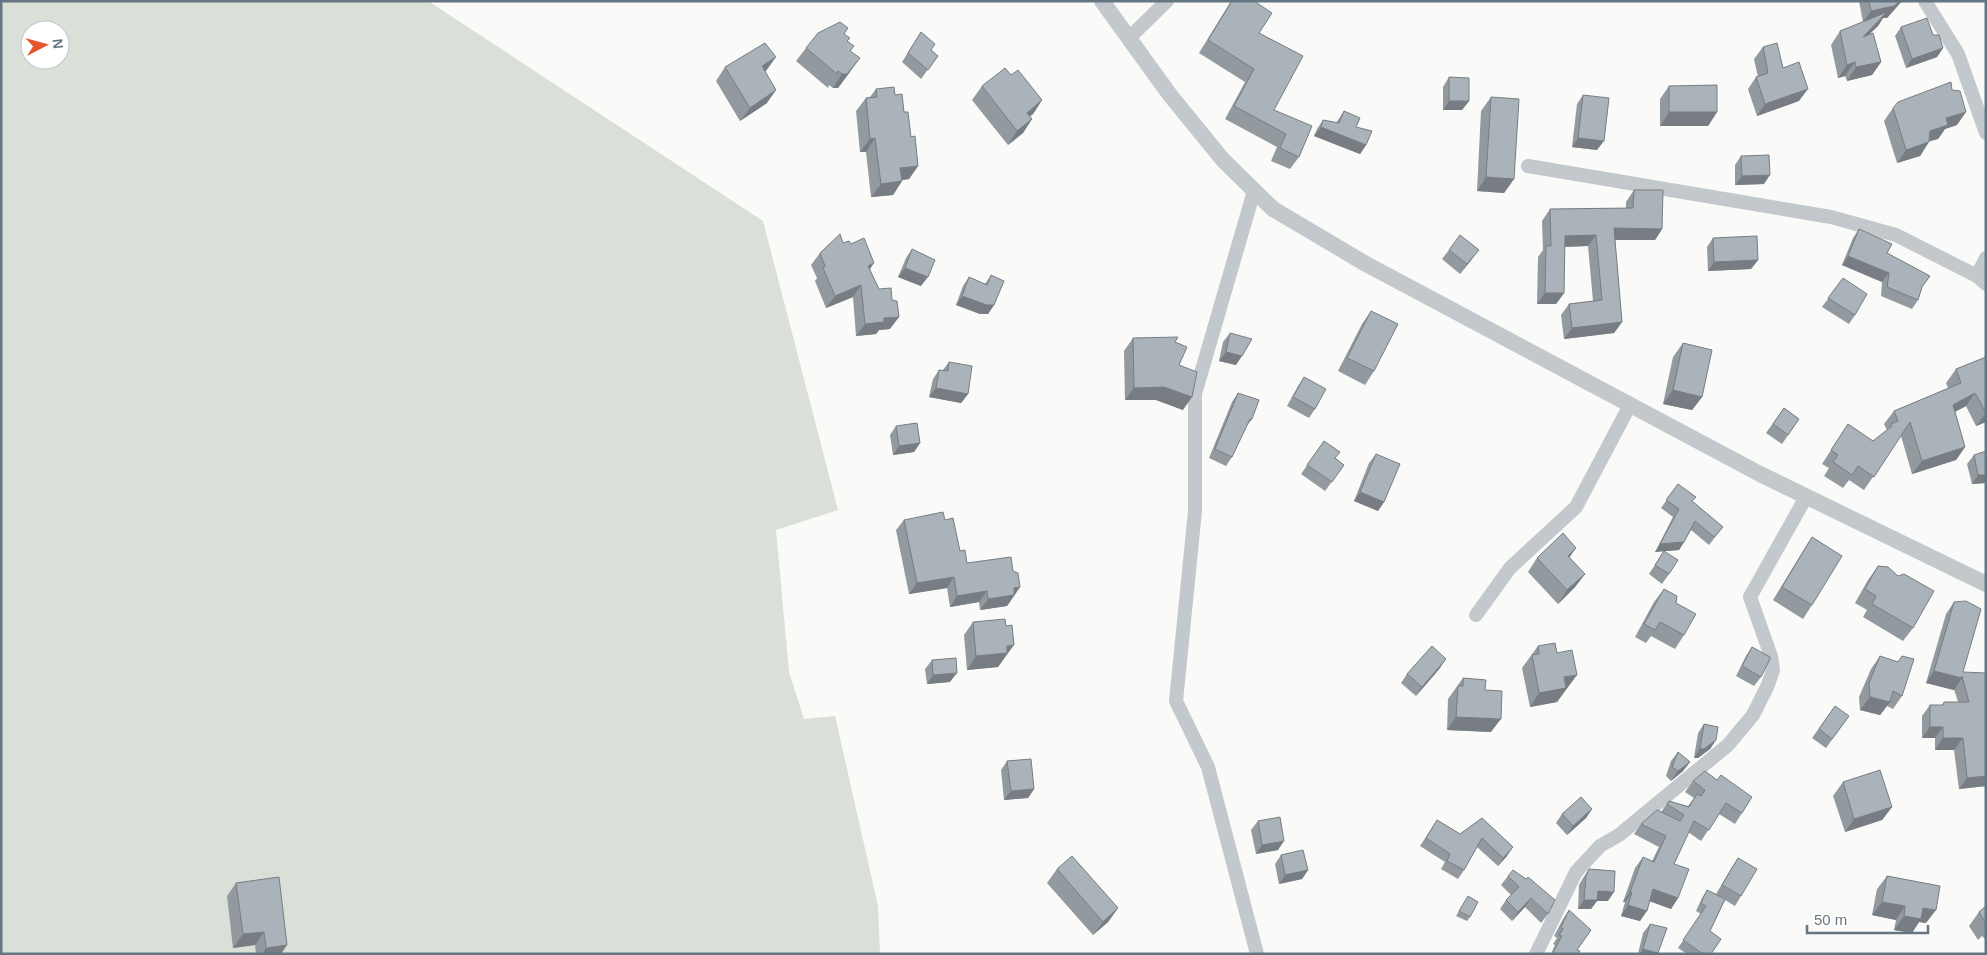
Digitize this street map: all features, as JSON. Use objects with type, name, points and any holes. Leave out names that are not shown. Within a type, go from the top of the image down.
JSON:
[{"type":"street","points":[[1102,1],[1170,95],[1223,160],[1272,209],[1366,264],[1630,405],[1806,497],[1986,584]]},
{"type":"street","points":[[1129,38],[1167,1]]},
{"type":"street","points":[[1925,1],[1958,54],[1986,133]]},
{"type":"street","points":[[1528,166],[1830,217],[1896,234],[1981,280],[1986,258]]},
{"type":"street","points":[[1254,191],[1194,394],[1195,511],[1176,701],[1208,767],[1257,954]]},
{"type":"street","points":[[1476,615],[1510,568],[1576,507],[1630,405]]},
{"type":"street","points":[[1536,954],[1576,872],[1600,846],[1619,835],[1728,745],[1753,714],[1768,685],[1773,670],[1771,656],[1750,597],[1806,497]]},
{"type":"shaded area","points":[[1,1],[428,1],[763,221],[838,510],[776,530],[789,672],[804,719],[835,716],[878,906],[880,954],[1,954]]},
{"type":"building","points":[[1232,1],[1254,1],[1272,13],[1259,33],[1303,56],[1274,110],[1312,126],[1299,157],[1280,148],[1286,134],[1234,106],[1254,69],[1208,40]]},
{"type":"building","points":[[1869,1],[1900,1],[1894,6],[1871,11]]},
{"type":"building","points":[[1887,12],[1863,37],[1873,33],[1881,62],[1856,67],[1855,62],[1847,65],[1840,31]]},
{"type":"building","points":[[1927,18],[1933,35],[1939,35],[1943,48],[1912,59],[1901,27]]},
{"type":"building","points":[[840,22],[848,28],[844,34],[850,38],[847,41],[854,46],[850,51],[860,58],[847,74],[842,74],[838,71],[837,74],[806,48],[818,33]]},
{"type":"building","points":[[921,32],[935,44],[931,50],[938,56],[928,70],[908,53]]},
{"type":"building","points":[[765,43],[776,57],[762,66],[776,90],[750,108],[725,67]]},
{"type":"building","points":[[1777,43],[1783,68],[1799,62],[1808,89],[1765,104],[1756,77],[1768,73],[1763,47]]},
{"type":"building","points":[[1005,68],[1011,75],[1018,70],[1042,100],[1027,113],[1032,119],[1017,131],[982,86]]},
{"type":"building","points":[[1449,77],[1469,78],[1469,101],[1449,101]]},
{"type":"building","points":[[1951,82],[1952,90],[1960,91],[1966,112],[1946,118],[1948,125],[1930,131],[1929,142],[1906,150],[1893,108],[1898,102]]},
{"type":"building","points":[[1717,85],[1717,112],[1669,112],[1669,86]]},
{"type":"building","points":[[894,87],[895,95],[902,94],[904,112],[908,112],[911,137],[915,136],[918,166],[900,168],[902,181],[881,184],[875,138],[870,139],[866,98],[877,97],[876,89]]},
{"type":"building","points":[[1583,95],[1609,98],[1604,141],[1578,138]]},
{"type":"building","points":[[1491,97],[1519,99],[1514,179],[1486,177]]},
{"type":"building","points":[[1344,111],[1360,118],[1356,127],[1372,131],[1366,145],[1321,127],[1323,120],[1339,123]]},
{"type":"building","points":[[1769,155],[1770,175],[1742,176],[1741,156]]},
{"type":"building","points":[[1634,190],[1663,190],[1662,229],[1614,228],[1622,322],[1572,328],[1569,304],[1602,300],[1596,235],[1565,236],[1564,293],[1545,293],[1546,246],[1551,246],[1550,209],[1633,208]]},
{"type":"building","points":[[1859,229],[1892,244],[1887,253],[1930,276],[1922,287],[1918,300],[1887,287],[1889,273],[1848,256]]},
{"type":"building","points":[[840,234],[843,243],[849,241],[851,244],[864,238],[874,263],[868,266],[879,289],[891,288],[892,300],[897,301],[899,317],[884,318],[884,322],[865,324],[861,285],[835,296],[823,268],[825,266],[820,253]]},
{"type":"building","points":[[1460,235],[1479,250],[1467,264],[1449,250]]},
{"type":"building","points":[[1757,236],[1758,260],[1714,262],[1713,238]]},
{"type":"building","points":[[912,249],[935,260],[928,277],[905,268]]},
{"type":"building","points":[[991,275],[1004,281],[994,305],[987,305],[962,296],[969,277],[987,285]]},
{"type":"building","points":[[1843,278],[1867,294],[1855,315],[1828,298]]},
{"type":"building","points":[[1371,311],[1398,324],[1374,371],[1347,358]]},
{"type":"building","points":[[1230,333],[1252,339],[1242,356],[1226,352]]},
{"type":"building","points":[[1178,337],[1175,342],[1187,347],[1179,365],[1197,372],[1192,397],[1164,387],[1134,388],[1133,338]]},
{"type":"building","points":[[1683,343],[1712,350],[1702,397],[1673,390]]},
{"type":"building","points":[[1986,357],[1986,413],[1975,393],[1953,405],[1965,447],[1922,461],[1910,422],[1874,477],[1858,466],[1852,475],[1833,462],[1838,455],[1831,450],[1848,424],[1873,441],[1892,426],[1891,424],[1898,421],[1894,411],[1961,383],[1956,369]]},
{"type":"building","points":[[949,362],[972,366],[968,394],[936,388],[939,370],[948,371]]},
{"type":"building","points":[[1304,377],[1326,389],[1315,409],[1293,397]]},
{"type":"building","points":[[1238,393],[1259,400],[1252,419],[1250,419],[1232,457],[1215,449]]},
{"type":"building","points":[[1784,408],[1799,419],[1788,435],[1773,424]]},
{"type":"building","points":[[917,423],[920,443],[899,446],[896,426]]},
{"type":"building","points":[[1324,441],[1340,452],[1335,458],[1344,465],[1332,482],[1307,465]]},
{"type":"building","points":[[1986,451],[1986,475],[1978,475],[1974,455]]},
{"type":"building","points":[[1376,454],[1400,464],[1384,502],[1360,492]]},
{"type":"building","points":[[1678,484],[1696,497],[1692,501],[1723,527],[1714,537],[1695,521],[1684,542],[1660,544],[1679,509],[1666,500]]},
{"type":"building","points":[[943,512],[945,520],[953,518],[960,551],[965,550],[967,563],[1011,557],[1013,571],[1018,573],[1020,587],[1014,588],[1014,595],[988,599],[987,591],[957,596],[954,577],[917,583],[904,520]]},
{"type":"building","points":[[1563,533],[1576,548],[1568,556],[1585,574],[1567,590],[1537,558]]},
{"type":"building","points":[[1812,537],[1842,556],[1812,605],[1782,587]]},
{"type":"building","points":[[1664,551],[1678,560],[1669,574],[1655,565]]},
{"type":"building","points":[[1878,566],[1888,567],[1898,576],[1904,574],[1934,591],[1913,628],[1872,604],[1876,596],[1865,589]]},
{"type":"building","points":[[1664,589],[1677,596],[1676,603],[1696,614],[1684,635],[1660,622],[1655,630],[1644,624]]},
{"type":"building","points":[[1966,601],[1981,609],[1963,672],[1986,673],[1986,776],[1967,778],[1963,738],[1943,738],[1943,727],[1930,727],[1930,705],[1943,705],[1944,702],[1969,702],[1962,676],[1962,678],[1934,671],[1954,602]]},
{"type":"building","points":[[1005,619],[1006,626],[1012,625],[1014,645],[1007,646],[1007,653],[976,656],[973,622]]},
{"type":"building","points":[[1555,643],[1557,653],[1572,650],[1577,675],[1564,677],[1566,688],[1539,693],[1532,655],[1539,654],[1538,646]]},
{"type":"building","points":[[1432,646],[1446,659],[1422,687],[1407,674]]},
{"type":"building","points":[[1752,647],[1770,657],[1761,677],[1742,666]]},
{"type":"building","points":[[1880,656],[1898,662],[1902,656],[1914,659],[1902,696],[1893,691],[1890,702],[1870,697],[1869,683]]},
{"type":"building","points":[[956,658],[957,673],[933,675],[932,660]]},
{"type":"building","points":[[1463,678],[1486,680],[1485,690],[1502,691],[1501,719],[1456,717],[1458,686],[1463,686]]},
{"type":"building","points":[[1835,706],[1849,716],[1832,739],[1819,729]]},
{"type":"building","points":[[1704,724],[1718,727],[1716,740],[1704,749],[1700,749]]},
{"type":"building","points":[[1678,752],[1690,762],[1678,771],[1672,767]]},
{"type":"building","points":[[1031,759],[1034,789],[1011,791],[1007,761]]},
{"type":"building","points":[[1880,770],[1892,807],[1854,819],[1843,782]]},
{"type":"building","points":[[1705,771],[1717,780],[1721,775],[1752,797],[1742,813],[1726,803],[1709,830],[1694,821],[1674,864],[1689,869],[1678,898],[1653,889],[1647,911],[1628,905],[1632,892],[1630,892],[1643,857],[1654,862],[1666,836],[1641,824],[1657,810],[1680,821],[1684,815],[1667,804],[1669,801],[1689,807],[1697,794],[1701,796],[1705,790],[1693,781]]},
{"type":"building","points":[[1581,797],[1592,809],[1573,826],[1562,814]]},
{"type":"building","points":[[1280,817],[1284,841],[1262,845],[1258,821]]},
{"type":"building","points":[[1482,818],[1513,847],[1503,858],[1482,838],[1464,870],[1447,861],[1450,854],[1426,838],[1437,820],[1460,834]]},
{"type":"building","points":[[1303,850],[1308,870],[1285,875],[1281,855]]},
{"type":"building","points":[[1072,856],[1118,908],[1103,922],[1057,869]]},
{"type":"building","points":[[1738,858],[1757,869],[1741,896],[1722,885]]},
{"type":"building","points":[[1589,869],[1615,871],[1614,892],[1598,891],[1597,900],[1584,900],[1586,876]]},
{"type":"building","points":[[1513,870],[1526,879],[1528,877],[1555,900],[1548,914],[1531,898],[1518,912],[1506,900],[1519,887],[1508,876]]},
{"type":"building","points":[[1887,876],[1940,886],[1936,910],[1923,908],[1921,919],[1904,916],[1905,906],[1882,902]]},
{"type":"building","points":[[279,877],[287,945],[266,948],[264,932],[243,934],[236,883]]},
{"type":"building","points":[[1707,890],[1725,899],[1710,931],[1721,939],[1711,954],[1703,954],[1683,940],[1706,906],[1701,903]]},
{"type":"building","points":[[1468,896],[1478,902],[1470,917],[1459,911]]},
{"type":"building","points":[[1986,906],[1986,924],[1979,912]]},
{"type":"building","points":[[1569,910],[1591,930],[1577,950],[1580,951],[1578,954],[1552,954],[1562,936],[1559,935],[1563,929],[1561,927]]},
{"type":"building","points":[[1650,924],[1667,928],[1658,953],[1643,949]]}]
